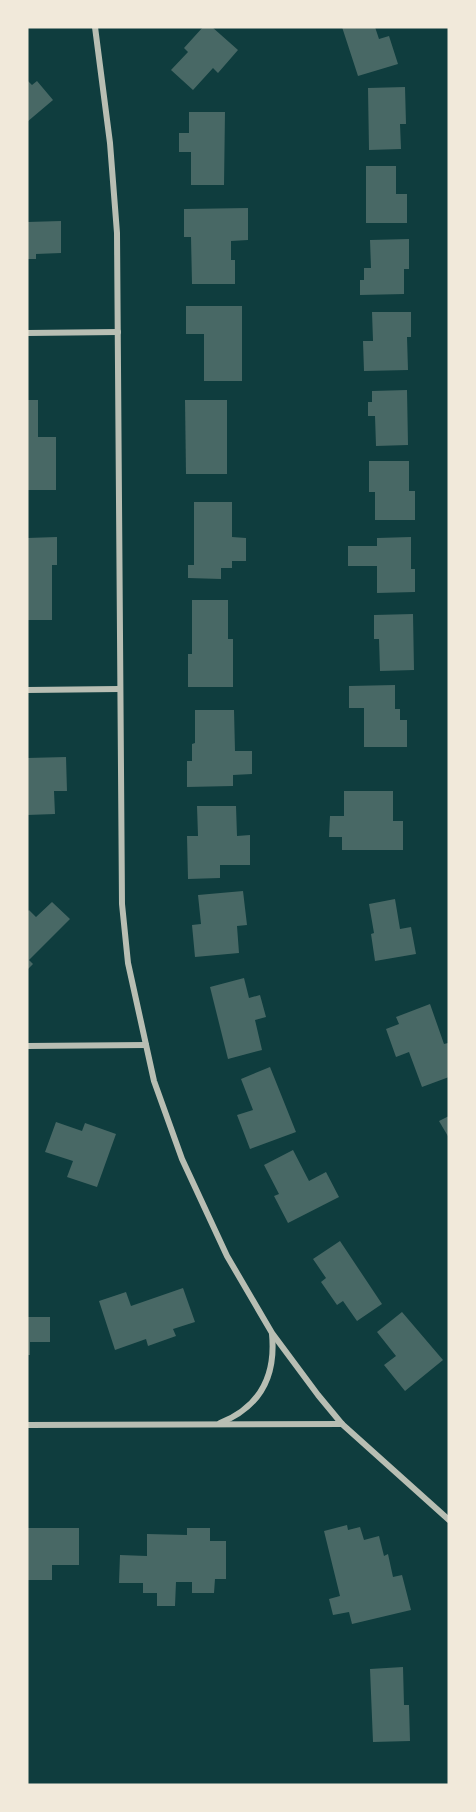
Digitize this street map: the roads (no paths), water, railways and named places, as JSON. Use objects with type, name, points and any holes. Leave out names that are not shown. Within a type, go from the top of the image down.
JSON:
[{"type":"street","points":[[95,27],[110,143],[117,233],[122,904],[128,963],[154,1081],[182,1159],[227,1256],[272,1333],[342,1424],[449,1520]]},
{"type":"street","points":[[27,333],[118,332]]},
{"type":"street","points":[[27,690],[119,689]]},
{"type":"street","points":[[27,1046],[146,1045]]},
{"type":"street","points":[[217,1424],[236,1417],[249,1408],[258,1395],[272,1365],[274,1351],[272,1333]]},
{"type":"street","points":[[27,1425],[342,1424]]}]
